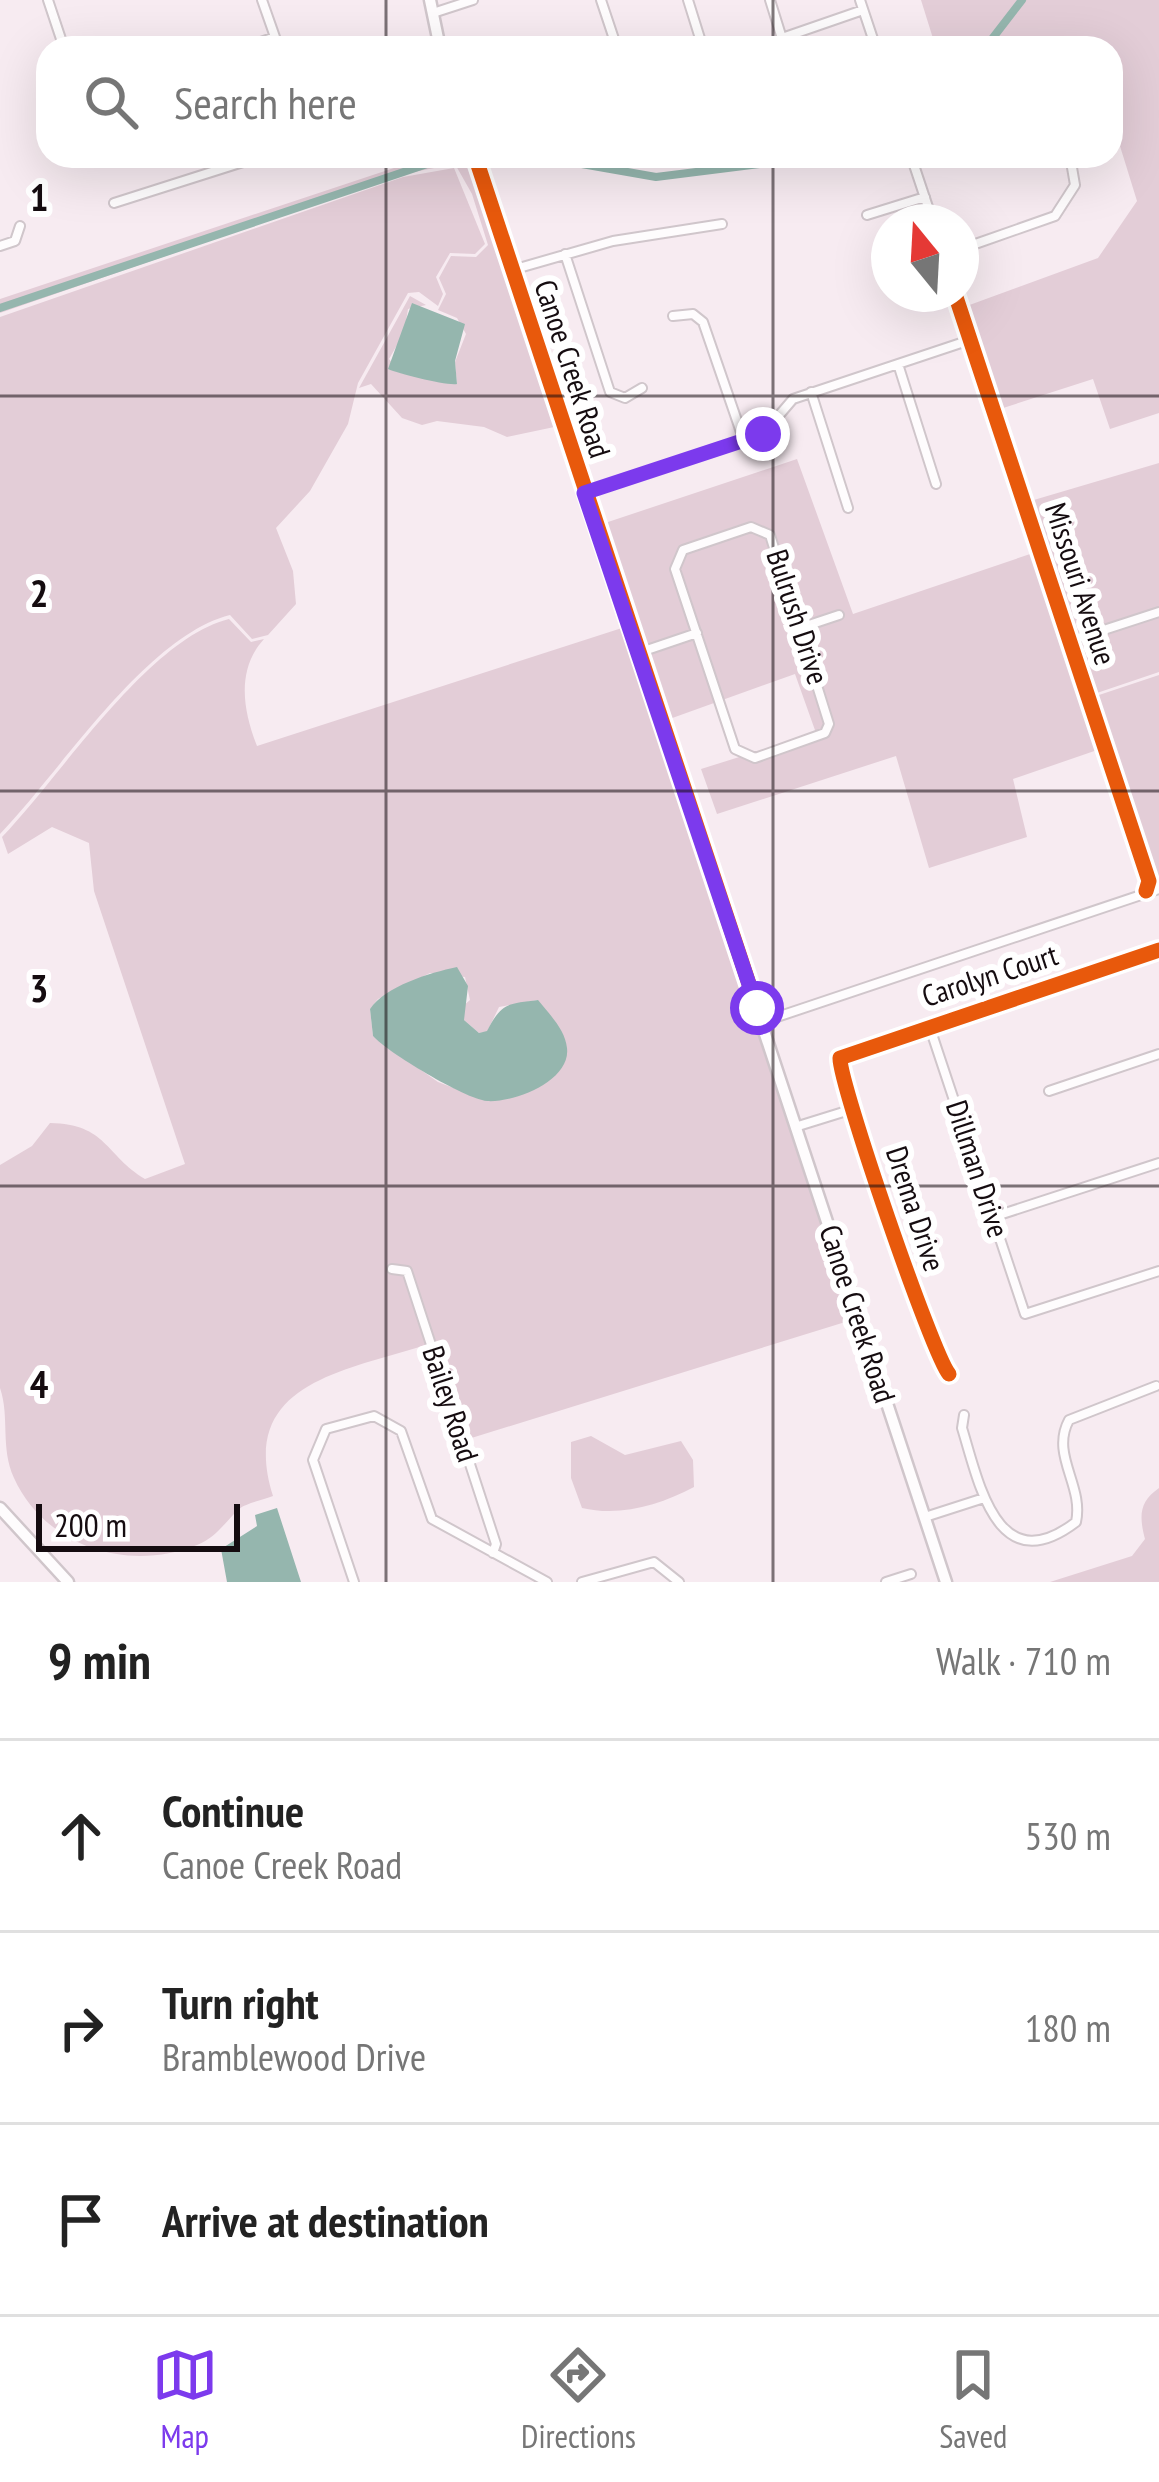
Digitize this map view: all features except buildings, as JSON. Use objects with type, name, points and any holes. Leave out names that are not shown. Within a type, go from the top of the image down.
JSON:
[{"type":"main road","name":"Canoe Creek Road","points":[[479,168],[946,1582]]},
{"type":"main road","points":[[2,1514],[68,1582]]},
{"type":"street","points":[[48,0],[60,36]]},
{"type":"street","points":[[262,0],[275,36]]},
{"type":"street","points":[[431,7],[473,0]]},
{"type":"street","points":[[602,0],[613,36]]},
{"type":"street","points":[[688,0],[699,36]]},
{"type":"street","points":[[770,0],[782,36]]},
{"type":"street","points":[[798,36],[862,5],[872,36]]},
{"type":"street","points":[[114,203],[224,168]]},
{"type":"street","points":[[915,168],[927,204]]},
{"type":"street","points":[[979,243],[1055,216],[1075,185],[1072,168]]},
{"type":"street","points":[[867,215],[925,197]]},
{"type":"street","points":[[512,270],[613,241],[722,224]]},
{"type":"street","points":[[0,247],[15,241],[20,226]]},
{"type":"street","points":[[566,254],[610,392],[625,398],[642,388]]},
{"type":"street","name":"Missouri Avenue","points":[[961,312],[1142,860],[1146,891]]},
{"type":"street","points":[[673,316],[693,314],[703,322],[744,441]]},
{"type":"street","points":[[584,493],[763,434],[794,399],[970,340]]},
{"type":"street","points":[[898,364],[936,484]]},
{"type":"street","points":[[811,392],[848,508]]},
{"type":"street","name":"Bulrush Drive","points":[[751,527],[770,536],[829,724],[825,733],[754,758],[735,749],[697,633],[676,558],[683,550],[751,527]]},
{"type":"street","points":[[1070,641],[1159,612]]},
{"type":"street","points":[[800,628],[839,615]]},
{"type":"street","points":[[638,653],[697,633]]},
{"type":"street","points":[[762,1022],[1159,889]]},
{"type":"street","name":"Carolyn Court","points":[[840,1058],[1159,950]]},
{"type":"street","name":"Dillman Drive","points":[[929,1025],[1025,1314],[1159,1271]]},
{"type":"street","points":[[1049,1091],[1159,1054]]},
{"type":"street","name":"Drema Drive","points":[[840,1058],[930,1340],[950,1374]]},
{"type":"street","points":[[796,1127],[853,1109]]},
{"type":"street","points":[[993,1217],[1159,1163]]},
{"type":"street","name":"Bailey Road","points":[[392,1269],[407,1271],[496,1544],[493,1552]]},
{"type":"street","points":[[964,1415],[962,1428],[995,1528],[1014,1544],[1065,1532],[1079,1509],[1060,1444],[1069,1420],[1156,1386]]},
{"type":"street","points":[[354,1582],[314,1460],[326,1430],[358,1417],[390,1420],[401,1431],[432,1519],[547,1582]]},
{"type":"street","points":[[925,1517],[984,1498]]},
{"type":"street","points":[[582,1582],[654,1562],[679,1582]]},
{"type":"street","points":[[886,1582],[911,1574]]},
{"type":"shaded area","points":[[921,0],[1159,0],[1159,413],[1110,429],[1093,379],[997,410],[966,312],[979,312],[979,302],[1098,258],[1137,201],[1123,156],[1123,36],[932,36]]},
{"type":"shaded area","points":[[394,168],[434,168],[403,174],[0,313],[0,299]]},
{"type":"shaded area","points":[[454,168],[485,244],[475,254],[450,253],[436,277],[443,294],[438,306],[419,292],[408,293],[358,383],[348,424],[310,491],[276,528],[293,571],[296,604],[268,635],[252,639],[230,615],[198,628],[167,649],[106,709],[0,834],[0,317],[403,177]]},
{"type":"shaded area","points":[[457,168],[476,168],[559,426],[507,437],[484,427],[437,421],[422,425],[402,418],[371,384],[359,388],[410,296],[426,305],[408,309],[404,333],[389,359],[401,373],[457,384],[455,362],[466,334],[457,318],[438,310],[446,294],[439,278],[451,256],[476,257],[488,245],[472,194]]},
{"type":"shaded area","points":[[412,303],[465,324],[455,361],[457,384],[388,369]]},
{"type":"shaded area","points":[[797,459],[853,614],[1042,550],[1027,502],[1159,463],[1159,672],[1091,695],[1106,747],[1013,779],[1027,837],[929,868],[896,756],[717,814],[701,769],[816,733],[795,674],[664,721],[599,525]]},
{"type":"shaded area","points":[[229,619],[251,642],[264,639],[249,664],[245,691],[257,746],[625,627],[855,1319],[465,1440],[438,1350],[426,1345],[333,1374],[284,1405],[270,1428],[266,1458],[273,1496],[242,1507],[197,1545],[170,1553],[117,1554],[91,1548],[46,1521],[28,1502],[7,1455],[0,1388],[0,1165],[32,1146],[50,1123],[95,1135],[145,1179],[185,1164],[94,891],[89,843],[52,827],[8,854],[2,837],[137,681],[198,632]],"holes":[[[430,973],[465,977],[470,1000],[462,1007],[464,1020],[479,1033],[487,1032],[499,1007],[538,1000],[488,1101],[438,1082],[373,1036],[370,1009],[378,999]]]},
{"type":"shaded area","points":[[1159,675],[1159,886],[1155,888],[1093,697]]},
{"type":"shaded area","points":[[457,967],[468,986],[464,1020],[479,1033],[487,1031],[507,1006],[538,1000],[566,1041],[566,1060],[551,1080],[525,1094],[487,1101],[427,1074],[373,1036],[370,1009],[377,1001],[409,982]]},
{"type":"shaded area","points":[[591,1436],[625,1455],[681,1441],[693,1460],[694,1487],[640,1508],[582,1508],[571,1478],[571,1442]]},
{"type":"shaded area","points":[[1159,1488],[1159,1582],[1050,1582],[1132,1556],[1145,1539],[1144,1504]]},
{"type":"shaded area","points":[[277,1508],[301,1582],[227,1582],[221,1549],[257,1526],[255,1515]]},
{"type":"waterway","points":[[994,36],[1022,0]]},
{"type":"waterway","points":[[0,308],[415,168]]},
{"type":"waterway","points":[[605,168],[656,177],[728,168]]},
{"type":"cycle path","points":[[479,168],[757,1008]]},
{"type":"cycle path","points":[[961,312],[1149,881],[1146,891]]},
{"type":"cycle path","points":[[949,1374],[888,1219],[840,1058],[1159,950]]},
{"type":"route","points":[[757,1008],[584,493],[763,434]]}]
